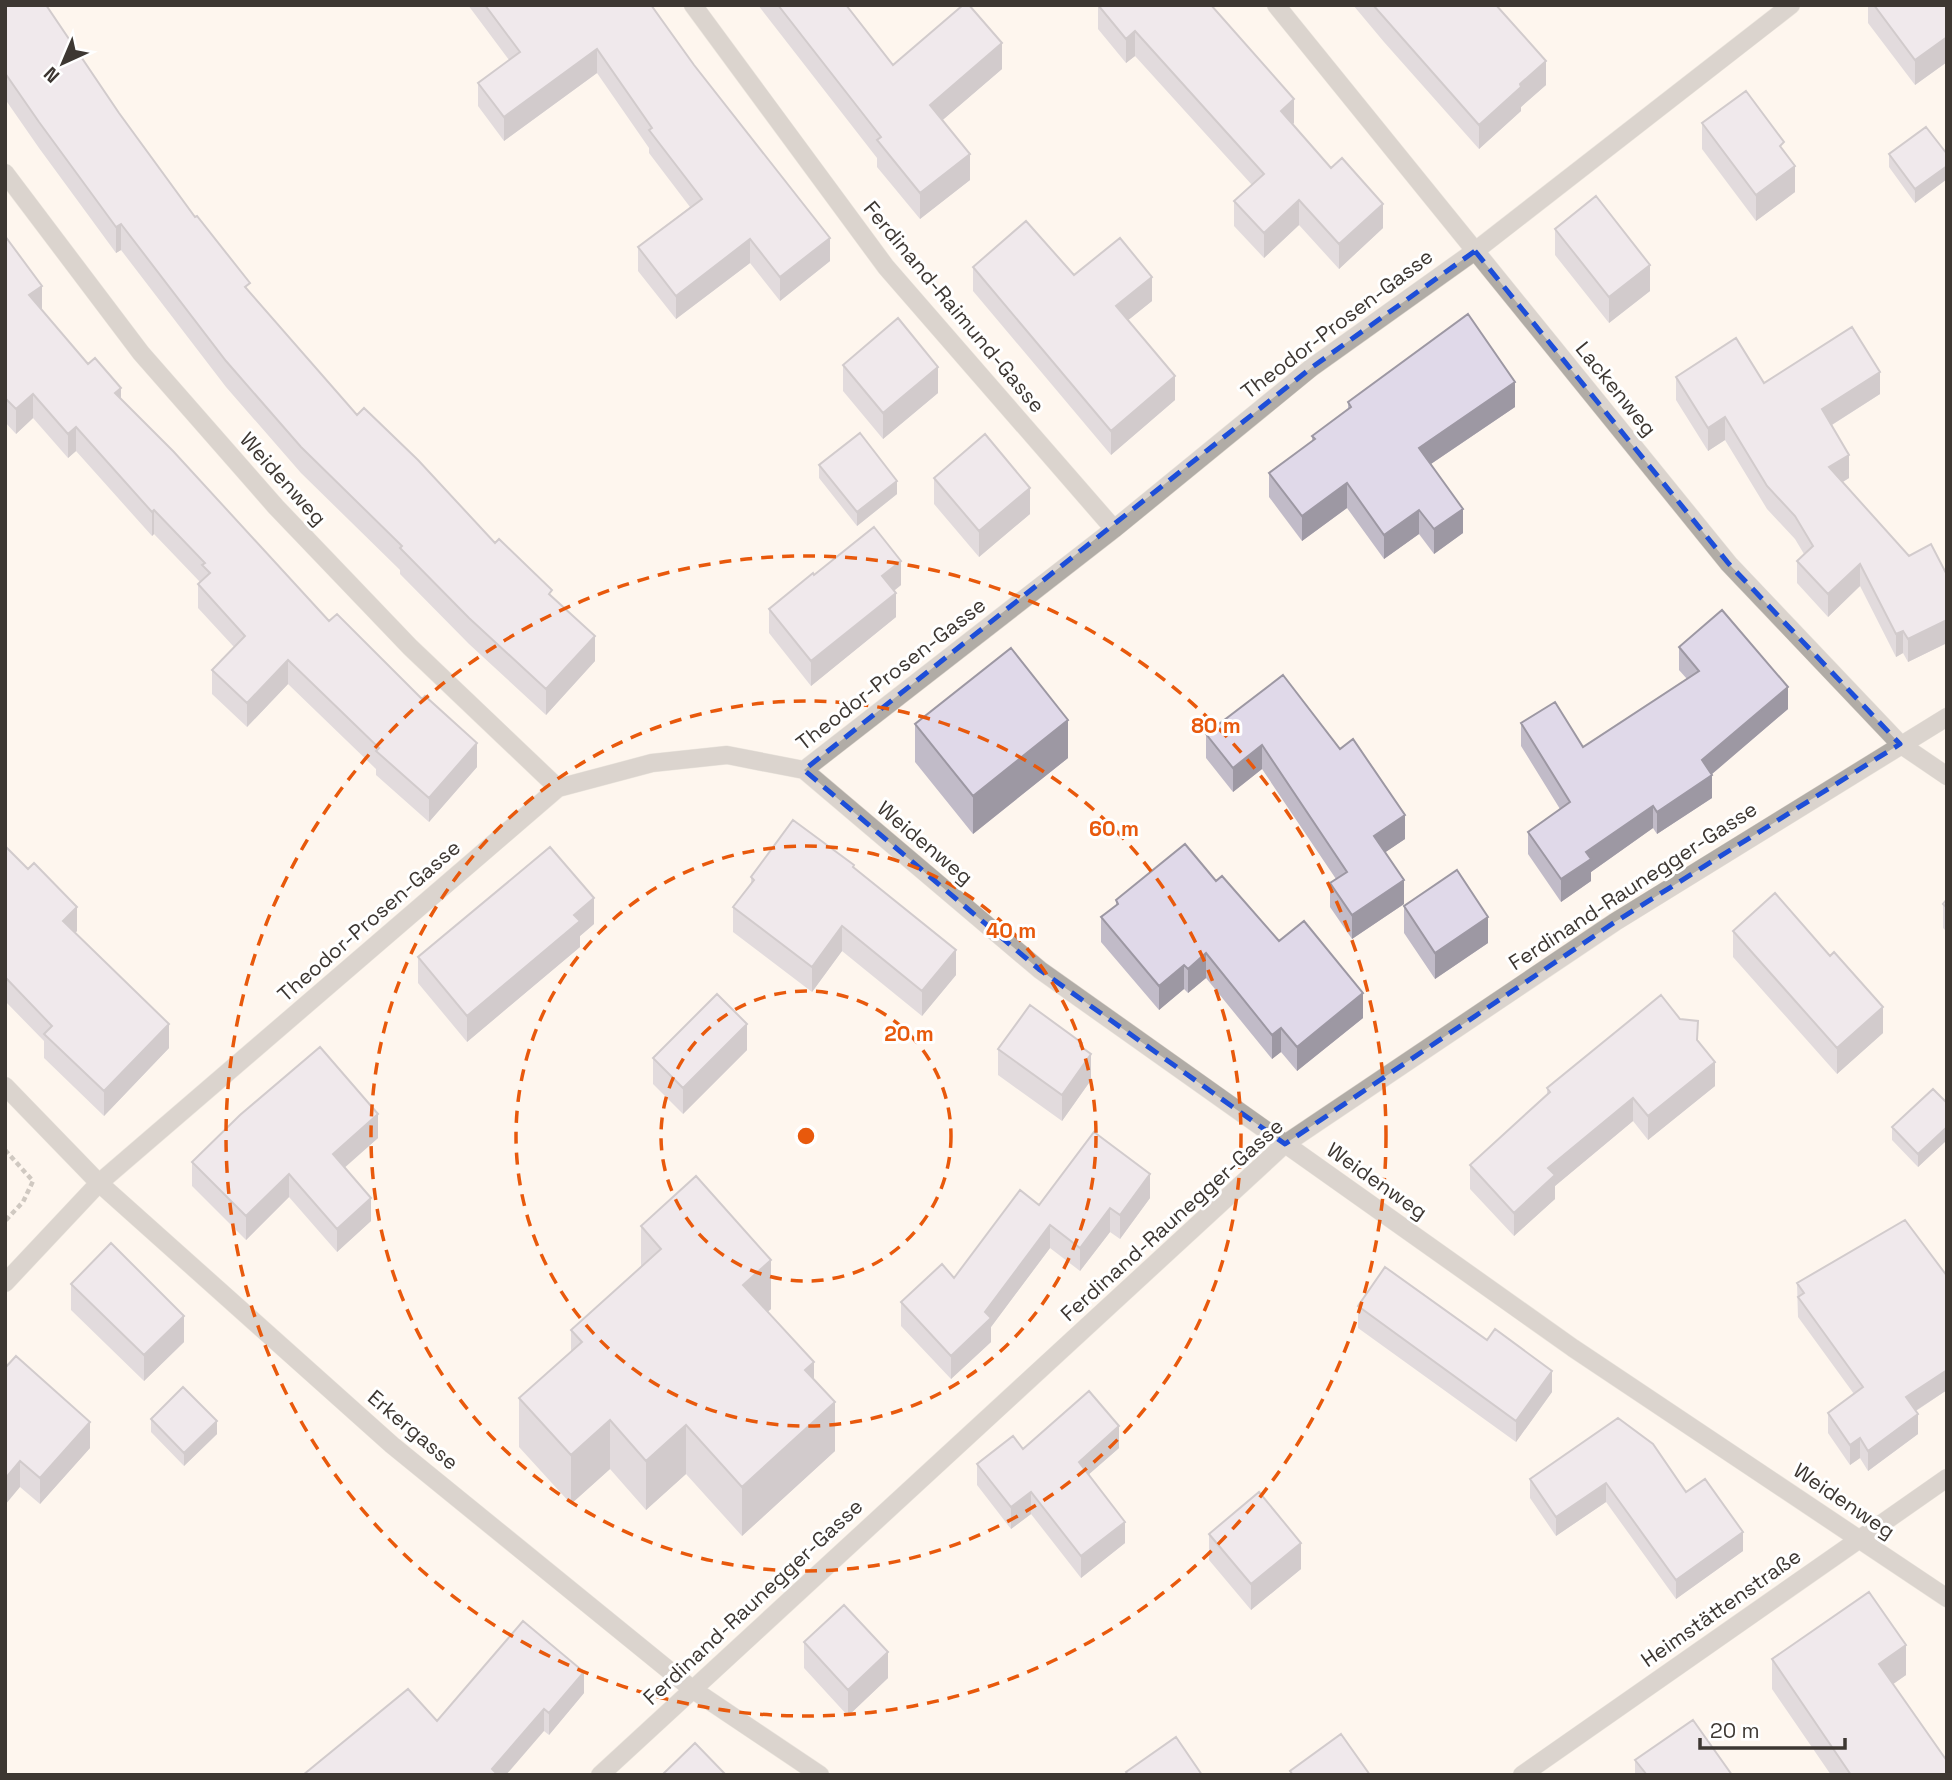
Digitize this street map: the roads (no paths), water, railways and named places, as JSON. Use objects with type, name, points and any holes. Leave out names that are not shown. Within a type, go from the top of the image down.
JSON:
[{"type":"street","name":"Ferdinand-Raimund-Gasse","points":[[693,5],[886,267],[1114,529]]},
{"type":"street","name":"Lackenweg","points":[[1276,5],[1729,564],[1900,744],[1947,776]]},
{"type":"street","name":"Theodor-Prosen-Gasse","points":[[5,1283],[99,1183],[558,788],[653,763],[727,755],[804,771],[1114,529],[1311,368],[1475,251],[1791,5]]},
{"type":"street","name":"Weidenweg","points":[[5,173],[141,353],[276,507],[410,647],[558,788]]},
{"type":"street","name":"Ferdinand-Raunegger-Gasse","points":[[600,1775],[1285,1144],[1615,922],[1947,717]]},
{"type":"street","name":"Weidenweg","points":[[804,771],[1040,970],[1573,1348],[1947,1598]]},
{"type":"street","name":"Erkergasse","points":[[5,1086],[99,1183],[392,1445],[692,1689],[820,1775]]},
{"type":"street","name":"Heimstättenstraße","points":[[1522,1775],[1947,1478]]}]
